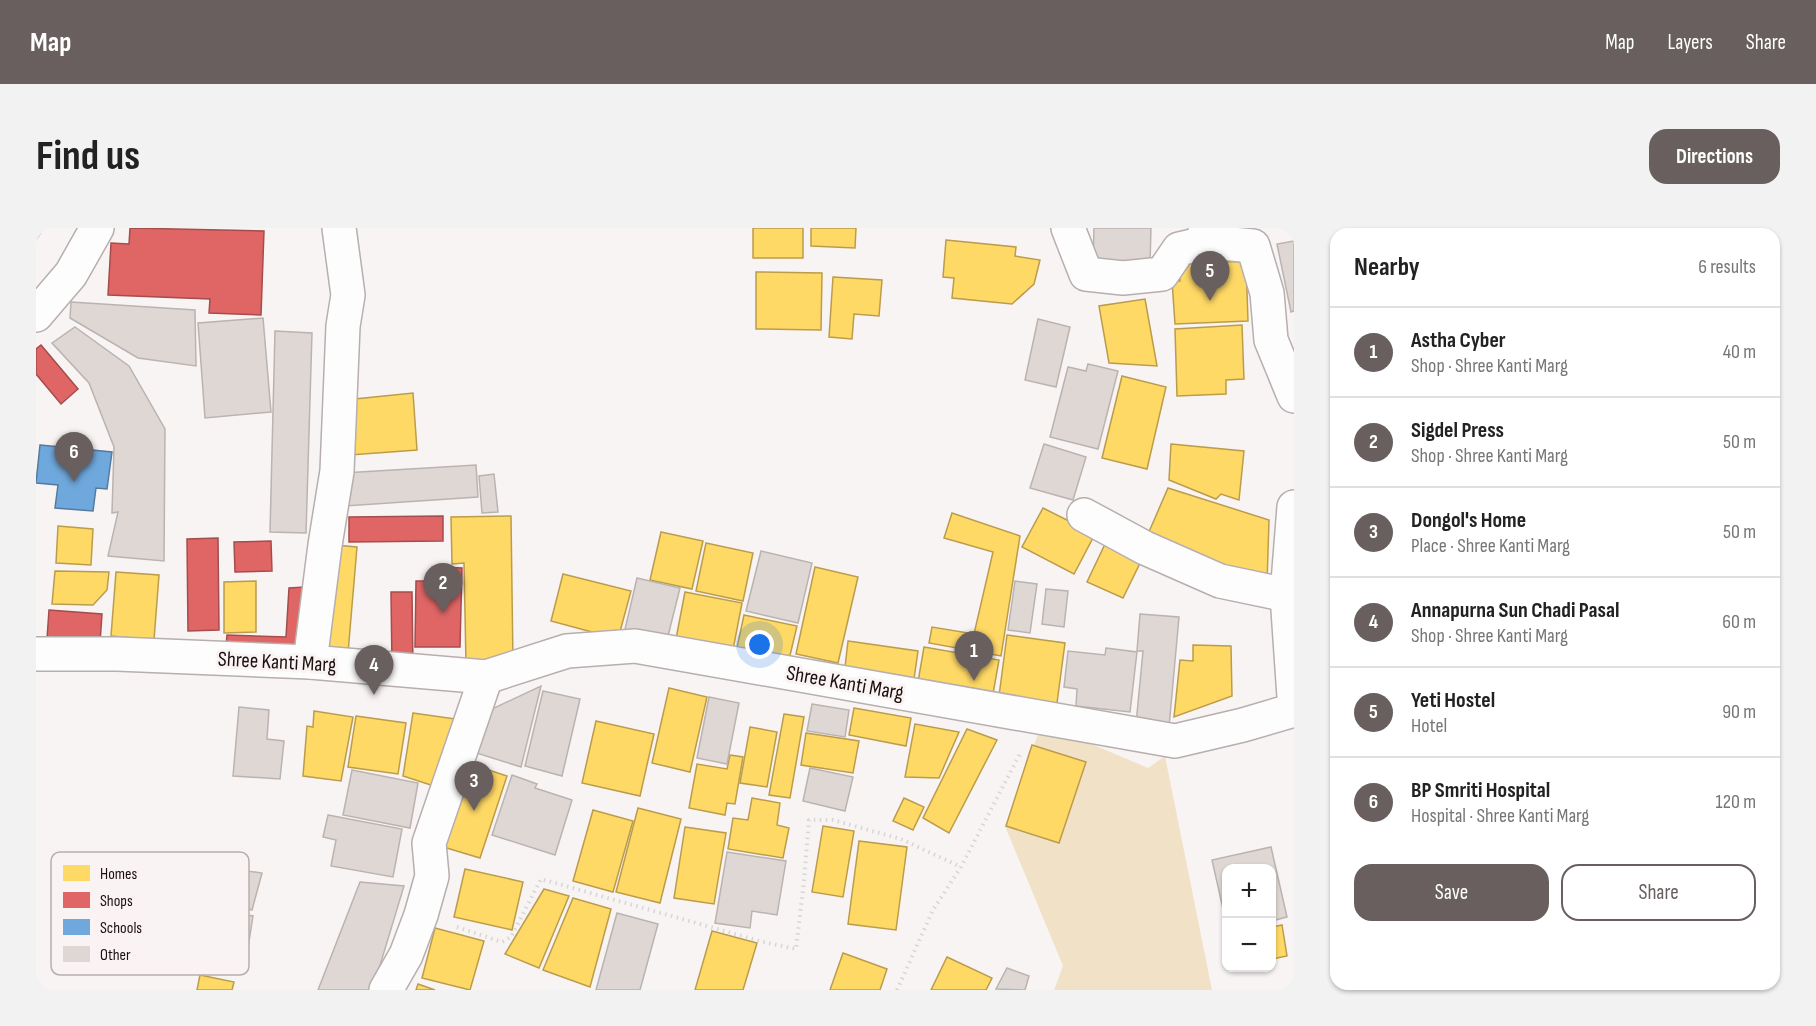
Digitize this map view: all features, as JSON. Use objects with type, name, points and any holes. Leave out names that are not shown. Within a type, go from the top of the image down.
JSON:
[{"type":"street","points":[[36,315],[71,274],[97,228]]},
{"type":"street","points":[[310,662],[337,471],[343,326],[348,295],[339,228]]},
{"type":"street","points":[[1068,228],[1086,274],[1123,278],[1162,273],[1179,249],[1208,235],[1260,237],[1271,340],[1294,396]]},
{"type":"street","points":[[1294,507],[1287,595],[1294,697]]},
{"type":"street","points":[[1084,515],[1145,548],[1220,581],[1287,595]]},
{"type":"street","name":"Shree Kanti Marg","points":[[36,654],[117,654],[310,662],[486,677],[567,651],[635,646],[1175,741],[1294,710]]},
{"type":"street","points":[[386,990],[406,955],[421,915],[432,876],[429,843],[486,677]]},
{"type":"path","points":[[897,990],[933,910],[961,867],[1039,717]]},
{"type":"path","points":[[421,915],[502,942],[511,937],[541,879],[752,939],[796,949],[809,820],[833,820],[901,839],[961,867]]},
{"type":"shaded area","points":[[1042,723],[1148,768],[1165,756],[1212,990],[1054,990],[1063,966],[1005,826]]},
{"type":"building: Homes","points":[[753,228],[803,228],[803,258],[753,258]]},
{"type":"building: Homes","points":[[811,228],[856,228],[855,248],[811,246]]},
{"type":"building: Homes","points":[[946,240],[1016,247],[1015,256],[1040,260],[1034,284],[1012,304],[952,298],[954,278],[943,277]]},
{"type":"building: Homes","points":[[1246,261],[1248,321],[1175,324],[1172,281],[1180,281],[1179,264]]},
{"type":"building: Homes","points":[[756,272],[822,273],[821,330],[756,329]]},
{"type":"building: Homes","points":[[833,277],[882,280],[879,316],[854,314],[852,339],[829,337]]},
{"type":"building: Homes","points":[[1145,299],[1157,366],[1109,363],[1099,306]]},
{"type":"building: Homes","points":[[1242,325],[1244,379],[1226,380],[1226,394],[1177,396],[1175,329]]},
{"type":"building: Homes","points":[[1122,376],[1166,387],[1147,469],[1102,458]]},
{"type":"building: Homes","points":[[413,393],[417,450],[350,455],[345,400]]},
{"type":"building: Homes","points":[[1171,444],[1244,451],[1239,500],[1221,494],[1216,499],[1169,480]]},
{"type":"building: Homes","points":[[1168,488],[1269,520],[1267,583],[1148,534]]},
{"type":"building: Homes","points":[[1043,508],[1095,534],[1074,574],[1022,547]]},
{"type":"building: Homes","points":[[952,513],[1020,536],[1001,656],[929,643],[932,627],[974,634],[993,552],[944,538]]},
{"type":"building: Homes","points":[[511,516],[513,663],[466,664],[464,563],[452,564],[451,517]]},
{"type":"building: Homes","points":[[58,526],[93,529],[91,565],[56,563]]},
{"type":"building: Homes","points":[[661,532],[703,541],[692,589],[650,580]]},
{"type":"building: Homes","points":[[1107,540],[1143,557],[1123,598],[1087,582]]},
{"type":"building: Homes","points":[[706,543],[753,553],[743,601],[696,591]]},
{"type":"building: Homes","points":[[335,545],[357,547],[348,653],[327,651]]},
{"type":"building: Homes","points":[[815,567],[858,577],[838,663],[796,654]]},
{"type":"building: Homes","points":[[55,571],[109,572],[107,590],[93,605],[52,604]]},
{"type":"building: Homes","points":[[116,572],[159,575],[154,640],[111,636]]},
{"type":"building: Homes","points":[[563,574],[631,591],[618,639],[551,621]]},
{"type":"building: Homes","points":[[256,581],[256,632],[224,633],[224,582]]},
{"type":"building: Homes","points":[[685,592],[742,603],[732,655],[675,644]]},
{"type":"building: Homes","points":[[744,615],[797,626],[787,668],[735,657]]},
{"type":"building: Homes","points":[[1007,635],[1065,643],[1057,703],[999,696]]},
{"type":"building: Homes","points":[[848,641],[918,651],[913,686],[844,676]]},
{"type":"building: Homes","points":[[1193,645],[1231,646],[1232,696],[1174,717],[1180,660],[1193,661]]},
{"type":"building: Homes","points":[[924,647],[999,660],[993,694],[918,682]]},
{"type":"building: Homes","points":[[669,688],[707,697],[690,772],[652,763]]},
{"type":"building: Homes","points":[[854,708],[911,718],[906,746],[849,735]]},
{"type":"building: Homes","points":[[314,711],[353,717],[341,781],[303,776],[307,726],[313,727]]},
{"type":"building: Homes","points":[[413,713],[463,720],[437,787],[403,776]]},
{"type":"building: Homes","points":[[784,714],[804,717],[790,798],[769,795]]},
{"type":"building: Homes","points":[[356,716],[406,723],[398,774],[348,767]]},
{"type":"building: Homes","points":[[596,721],[654,734],[640,796],[582,783]]},
{"type":"building: Homes","points":[[915,724],[959,732],[939,778],[905,777]]},
{"type":"building: Homes","points":[[750,727],[777,732],[767,787],[740,783]]},
{"type":"building: Homes","points":[[967,729],[997,740],[949,833],[923,818]]},
{"type":"building: Homes","points":[[806,733],[859,741],[853,773],[801,765]]},
{"type":"building: Homes","points":[[1032,745],[1086,762],[1059,843],[1006,826]]},
{"type":"building: Homes","points":[[730,755],[743,757],[735,804],[727,803],[725,815],[689,808],[697,764],[727,769]]},
{"type":"building: Homes","points":[[467,763],[507,776],[480,858],[440,846]]},
{"type":"building: Homes","points":[[752,798],[780,803],[777,825],[789,828],[783,858],[728,849],[733,818],[748,820]]},
{"type":"building: Homes","points":[[904,798],[924,807],[913,830],[893,821]]},
{"type":"building: Homes","points":[[638,808],[681,819],[660,903],[616,892]]},
{"type":"building: Homes","points":[[593,810],[633,821],[613,892],[573,881]]},
{"type":"building: Homes","points":[[823,826],[854,831],[843,897],[812,892]]},
{"type":"building: Homes","points":[[685,827],[726,833],[714,904],[674,898]]},
{"type":"building: Homes","points":[[859,841],[907,847],[896,930],[848,924]]},
{"type":"building: Homes","points":[[465,869],[523,882],[512,930],[454,917]]},
{"type":"building: Homes","points":[[544,889],[569,896],[539,968],[505,954]]},
{"type":"building: Homes","points":[[573,898],[611,909],[590,987],[543,970]]},
{"type":"building: Homes","points":[[1282,925],[1287,956],[1276,958],[1276,926]]},
{"type":"building: Homes","points":[[435,928],[484,941],[470,990],[422,978]]},
{"type":"building: Homes","points":[[712,931],[757,943],[743,990],[695,990]]},
{"type":"building: Homes","points":[[843,953],[887,969],[880,990],[830,990]]},
{"type":"building: Homes","points":[[947,957],[992,978],[986,990],[931,990]]},
{"type":"building: Homes","points":[[200,975],[234,982],[232,990],[197,990]]},
{"type":"building: Homes","points":[[418,984],[435,990],[416,990]]},
{"type":"building: Shops","points":[[130,228],[264,231],[261,315],[209,313],[210,299],[108,295],[111,243],[129,244]]},
{"type":"building: Shops","points":[[41,345],[78,389],[61,404],[36,374],[36,349]]},
{"type":"building: Shops","points":[[443,516],[443,541],[349,542],[349,517]]},
{"type":"building: Shops","points":[[218,538],[219,630],[188,631],[187,539]]},
{"type":"building: Shops","points":[[271,541],[272,571],[235,572],[234,542]]},
{"type":"building: Shops","points":[[439,567],[462,568],[460,647],[415,647],[416,581],[439,581]]},
{"type":"building: Shops","points":[[305,587],[301,659],[225,656],[227,635],[286,637],[289,588]]},
{"type":"building: Shops","points":[[391,592],[412,592],[413,667],[392,667]]},
{"type":"building: Shops","points":[[49,610],[102,614],[100,643],[47,639]]},
{"type":"building: Schools","points":[[40,445],[112,452],[107,489],[96,488],[93,511],[55,508],[58,485],[36,483]]},
{"type":"building: Other","points":[[36,228],[44,228],[36,240]]},
{"type":"building: Other","points":[[1094,228],[1151,228],[1150,264],[1093,262]]},
{"type":"building: Other","points":[[1294,241],[1294,311],[1291,312],[1277,244]]},
{"type":"building: Other","points":[[71,302],[195,310],[196,366],[138,358],[70,318]]},
{"type":"building: Other","points":[[263,318],[271,412],[205,418],[198,323]]},
{"type":"building: Other","points":[[1038,319],[1070,327],[1056,387],[1025,380]]},
{"type":"building: Other","points":[[75,327],[129,366],[165,429],[164,561],[108,556],[118,512],[112,513],[114,447],[89,383],[52,343]]},
{"type":"building: Other","points":[[275,331],[312,333],[306,533],[270,532]]},
{"type":"building: Other","points":[[1088,364],[1118,371],[1098,449],[1050,437],[1068,367],[1086,371]]},
{"type":"building: Other","points":[[1044,444],[1086,457],[1073,500],[1030,488]]},
{"type":"building: Other","points":[[476,465],[478,497],[345,506],[343,473]]},
{"type":"building: Other","points":[[494,474],[498,512],[482,513],[479,476]]},
{"type":"building: Other","points":[[761,551],[812,563],[798,623],[746,611]]},
{"type":"building: Other","points":[[637,578],[680,588],[665,648],[623,638]]},
{"type":"building: Other","points":[[1015,581],[1037,584],[1030,633],[1008,630]]},
{"type":"building: Other","points":[[1046,589],[1068,591],[1064,627],[1042,624]]},
{"type":"building: Other","points":[[1140,614],[1179,617],[1169,727],[1136,724],[1143,651],[1137,651]]},
{"type":"building: Other","points":[[1106,648],[1137,652],[1130,712],[1076,706],[1077,689],[1064,687],[1068,651],[1105,655]]},
{"type":"building: Other","points":[[541,686],[521,767],[464,749],[477,716]]},
{"type":"building: Other","points":[[543,691],[580,699],[562,776],[525,766]]},
{"type":"building: Other","points":[[709,697],[739,703],[727,764],[697,758]]},
{"type":"building: Other","points":[[812,704],[849,710],[845,737],[807,731]]},
{"type":"building: Other","points":[[239,707],[269,710],[267,739],[284,741],[280,779],[233,776]]},
{"type":"building: Other","points":[[810,768],[853,777],[845,811],[803,801]]},
{"type":"building: Other","points":[[352,770],[418,783],[410,828],[343,815]]},
{"type":"building: Other","points":[[512,775],[537,784],[535,788],[572,800],[555,855],[492,835]]},
{"type":"building: Other","points":[[328,815],[402,829],[393,877],[331,866],[336,840],[323,837]]},
{"type":"building: Other","points":[[1271,847],[1275,864],[1222,864],[1222,904],[1212,860]]},
{"type":"building: Other","points":[[727,852],[786,861],[777,915],[752,911],[750,928],[715,923]]},
{"type":"building: Other","points":[[1276,869],[1287,917],[1276,920]]},
{"type":"building: Other","points":[[249,871],[262,873],[252,910],[249,909]]},
{"type":"building: Other","points":[[360,882],[404,886],[378,972],[370,990],[318,990]]},
{"type":"building: Other","points":[[617,913],[658,924],[640,990],[596,990]]},
{"type":"building: Other","points":[[249,915],[253,916],[249,941]]},
{"type":"building: Other","points":[[1007,968],[1029,976],[1025,990],[996,989]]},
{"type":"place","name":"Yeti Hostel","points":[[1210,301]]},
{"type":"place","name":"BP Smriti Hospital","points":[[74,482]]},
{"type":"place","name":"Sigdel Press","points":[[443,613]]},
{"type":"place","name":"Astha Cyber","points":[[974,681]]},
{"type":"place","name":"Annapurna Sun Chadi Pasal","points":[[374,695]]},
{"type":"place","name":"Dongol's Home","points":[[474,811]]}]
